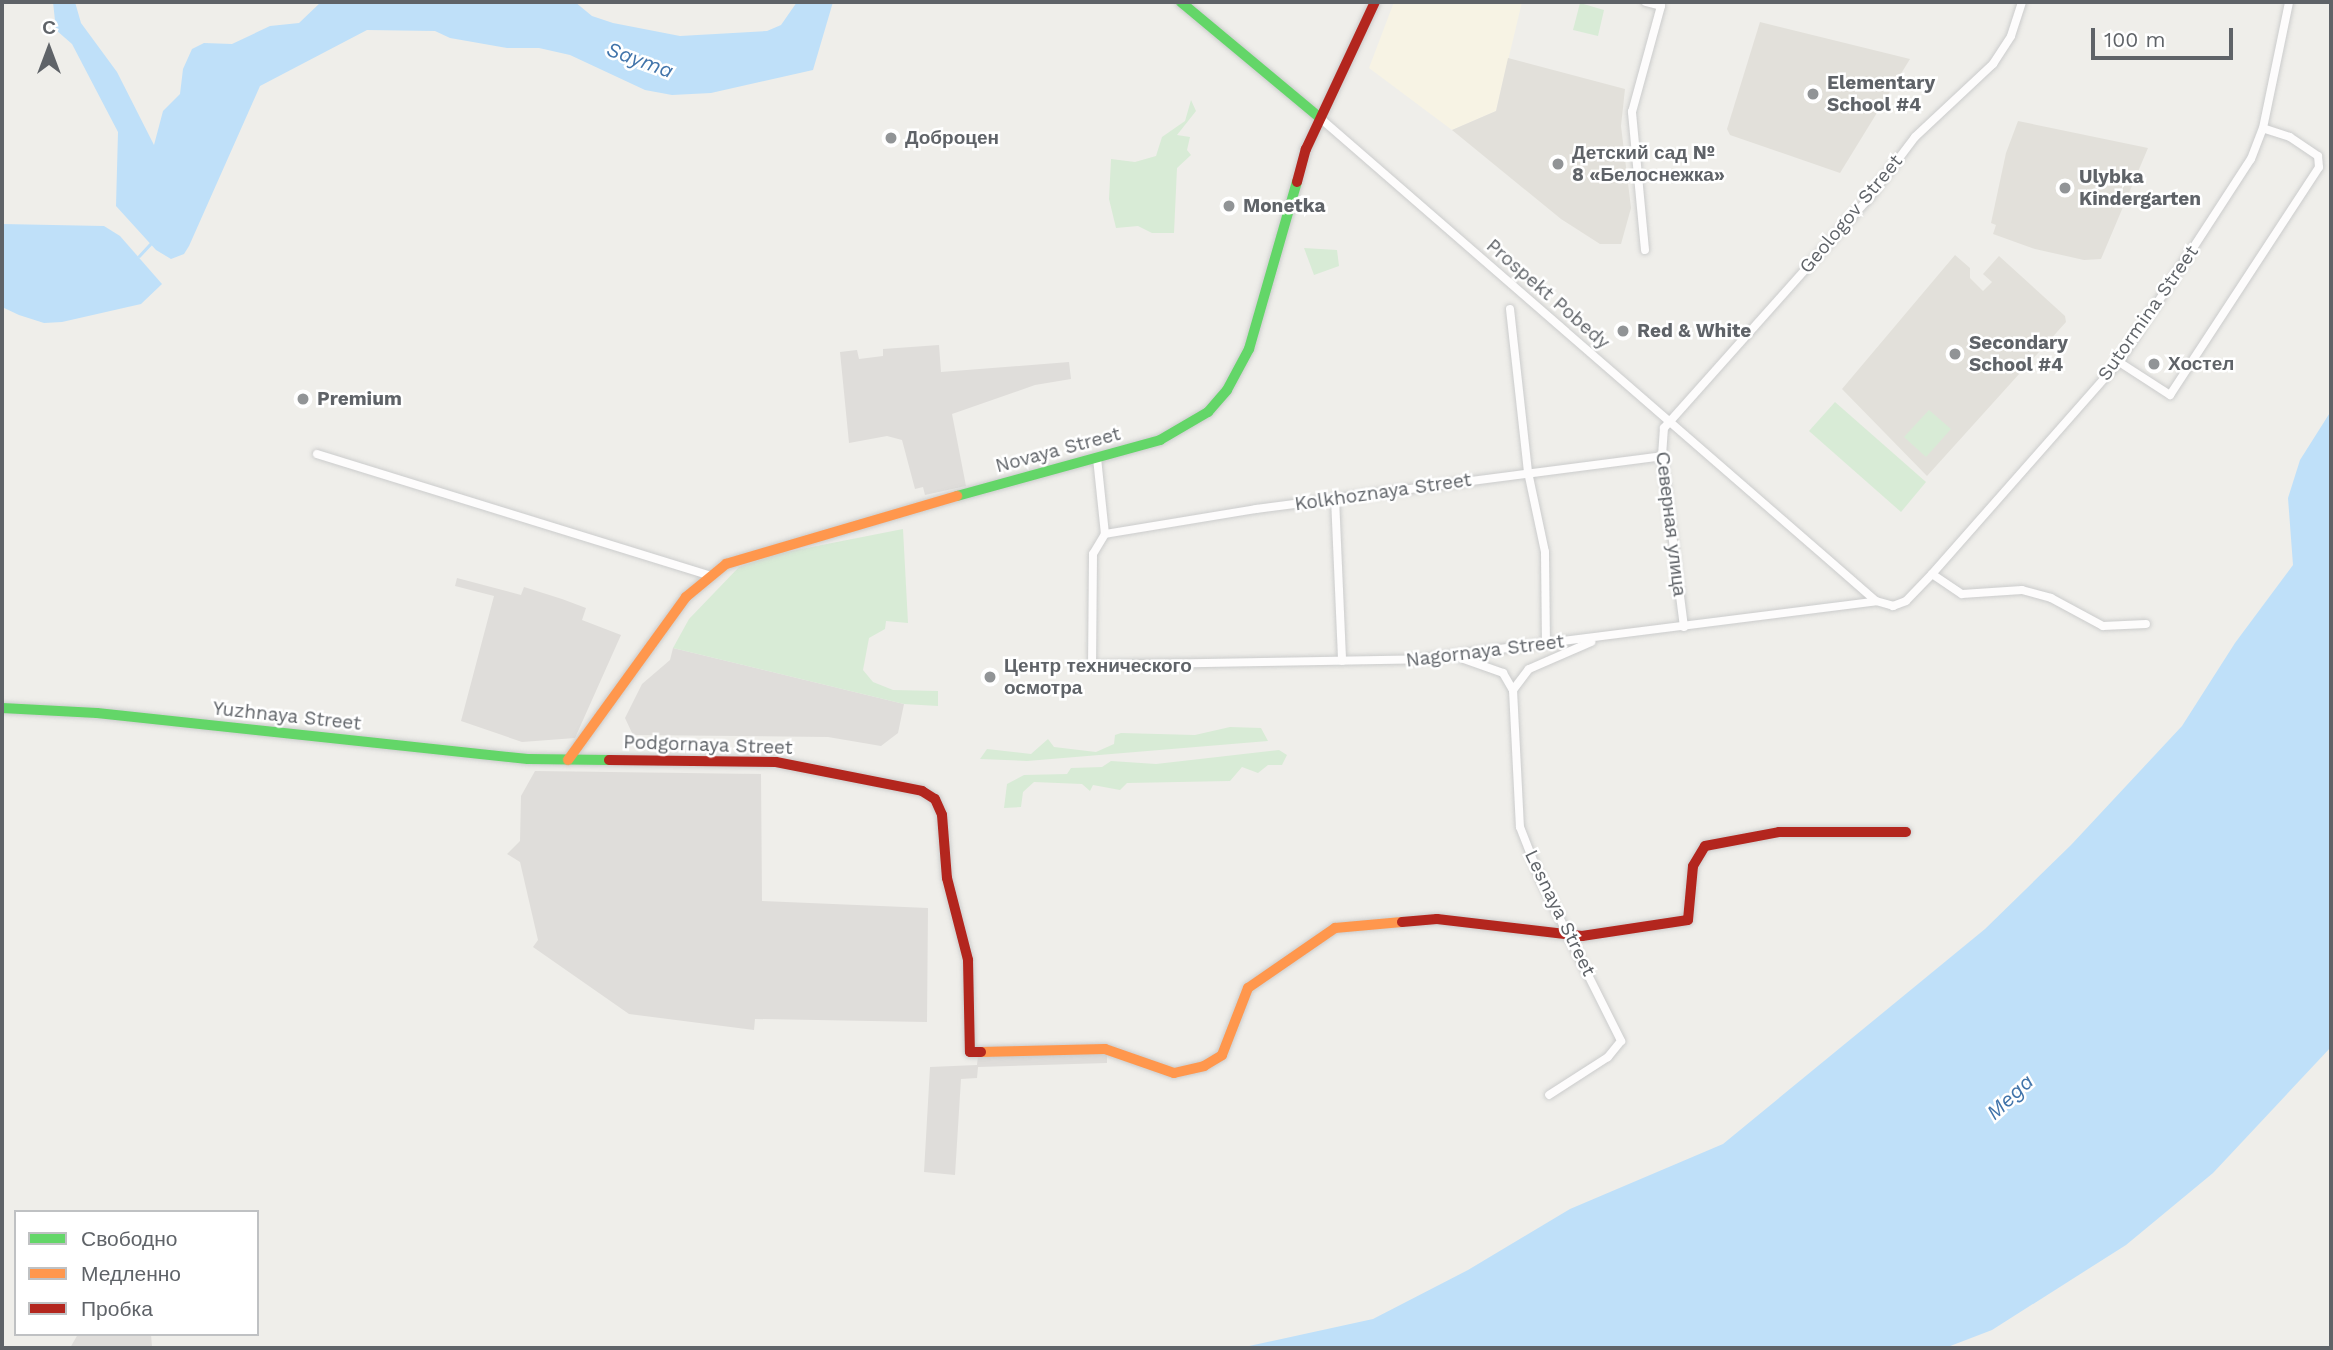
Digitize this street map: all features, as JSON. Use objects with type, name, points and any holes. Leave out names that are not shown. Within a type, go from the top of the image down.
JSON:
[{"type":"street","name":"Prospekt Pobedy","points":[[1181,2],[1320,118],[1876,601],[1893,606]]},
{"type":"street","name":"Novaya Street","points":[[568,760],[671,616],[709,575],[743,557],[1097,458],[1186,428],[1227,390],[1249,349],[1296,179],[1320,118],[1375,2]]},
{"type":"street","points":[[1645,250],[1632,112],[1661,6],[1646,2]]},
{"type":"street","name":"Geologov Street","points":[[1669,422],[1869,198],[1915,137],[1993,64],[2011,36],[2022,2]]},
{"type":"street","name":"Sutormina Street","points":[[1893,606],[1906,601],[1932,574],[2119,362],[2251,159],[2263,128],[2289,2]]},
{"type":"street","points":[[2119,362],[2170,395],[2319,167],[2318,156],[2290,137],[2263,128]]},
{"type":"street","points":[[1510,309],[1528,472],[1545,552],[1546,644]]},
{"type":"street","name":"Северная улица","points":[[1669,422],[1661,434],[1662,456],[1684,627]]},
{"type":"street","points":[[317,454],[709,575]]},
{"type":"street","name":"Kolkhoznaya Street","points":[[1105,534],[1335,498],[1662,456]]},
{"type":"street","points":[[1097,458],[1105,534]]},
{"type":"street","points":[[1335,498],[1342,661]]},
{"type":"street","name":"Nagornaya Street","points":[[1105,534],[1093,554],[1091,665],[1342,661],[1451,655],[1876,601]]},
{"type":"street","points":[[1932,574],[1962,594],[2022,590],[2051,597],[2096,624],[2146,624]]},
{"type":"street","points":[[1513,690],[1520,676],[1546,660],[1610,636]]},
{"type":"street","points":[[1451,655],[1503,673],[1513,690]]},
{"type":"street","name":"Lesnaya Street","points":[[1513,690],[1518,820],[1567,935],[1621,1041],[1608,1057],[1549,1095]]},
{"type":"street","name":"Yuzhnaya Street","points":[[2,708],[79,711],[519,759],[568,760]]},
{"type":"street","name":"Podgornaya Street","points":[[568,760],[776,762],[928,793],[942,815],[947,878],[967,951],[970,1052],[1105,1049],[1166,1072],[1185,1072],[1222,1055],[1248,988],[1335,928],[1437,919],[1567,935],[1688,920],[1695,857],[1705,846],[1779,832],[1906,832]]},
{"type":"shaded area","points":[[1394,2],[1522,2],[1496,111],[1452,130],[1369,68]]},
{"type":"shaded area","name":"Elementary School #4","points":[[1760,22],[1910,59],[1840,173],[1730,135],[1727,129]]},
{"type":"shaded area","name":"Детский сад № 8 «Белоснежка»","points":[[1508,58],[1625,89],[1621,126],[1631,208],[1621,244],[1600,244],[1561,219],[1452,130],[1496,111]]},
{"type":"shaded area","name":"Ulybka Kindergarten","points":[[2018,121],[2148,148],[2101,259],[2084,260],[2035,249],[1993,234],[1996,225],[1991,223],[2006,153]]},
{"type":"shaded area","name":"Secondary School #4","points":[[1955,255],[1970,268],[1970,278],[1983,291],[1992,282],[1983,274],[1999,256],[2065,316],[2066,322],[1927,476],[1842,389]]},
{"type":"shaded area","points":[[939,345],[941,372],[1069,362],[1071,379],[1035,385],[952,414],[966,486],[925,495],[923,487],[915,489],[902,440],[887,436],[849,443],[840,352],[857,350],[859,359],[883,356],[883,349]]},
{"type":"shaded area","points":[[457,578],[521,595],[524,587],[562,599],[586,608],[582,620],[621,635],[575,738],[522,742],[461,721],[494,596],[455,586]]},
{"type":"shaded area","points":[[673,648],[904,704],[898,733],[881,746],[828,737],[633,735],[625,718],[642,684],[670,660]]},
{"type":"shaded area","points":[[535,771],[761,774],[762,901],[928,908],[927,1022],[755,1019],[754,1030],[629,1014],[533,947],[538,940],[520,862],[507,854],[520,841],[521,796]]},
{"type":"shaded area","points":[[1107,1052],[1107,1063],[978,1067],[977,1078],[961,1079],[955,1175],[924,1172],[930,1067],[977,1065],[978,1056]]},
{"type":"shaded area","points":[[77,1336],[151,1336],[152,1347],[178,1348],[70,1348]]},
{"type":"green space","points":[[1580,3],[1604,10],[1598,36],[1573,30]]},
{"type":"green space","points":[[1191,100],[1196,111],[1177,135],[1190,137],[1187,150],[1191,155],[1177,168],[1174,233],[1152,233],[1138,226],[1116,228],[1109,199],[1111,159],[1135,162],[1156,156],[1162,137],[1185,121]]},
{"type":"green space","points":[[1304,248],[1337,250],[1339,266],[1314,275]]},
{"type":"green space","points":[[1835,402],[1926,482],[1901,512],[1809,431]]},
{"type":"green space","points":[[1929,410],[1951,429],[1926,457],[1904,437]]},
{"type":"green space","points":[[903,529],[908,623],[886,621],[885,629],[869,638],[863,670],[873,682],[893,690],[938,691],[938,706],[904,704],[673,648],[689,619],[739,567],[776,554]]},
{"type":"green space","points":[[1230,727],[1261,728],[1268,741],[1027,761],[980,759],[987,749],[1031,754],[1048,739],[1054,747],[1096,752],[1114,744],[1115,735],[1121,733],[1195,735]]},
{"type":"green space","points":[[1279,750],[1287,755],[1282,765],[1268,765],[1258,773],[1242,767],[1230,781],[1127,783],[1120,790],[1093,785],[1090,791],[1082,784],[1034,782],[1023,792],[1021,807],[1004,808],[1007,784],[1024,775],[1067,774],[1071,768],[1102,767],[1111,761],[1156,764]]},
{"type":"water","name":"Sayma","points":[[53,2],[75,2],[81,23],[117,72],[154,145],[163,111],[180,94],[183,69],[192,49],[204,43],[232,44],[270,26],[299,23],[321,2],[575,2],[592,16],[613,23],[680,36],[767,31],[781,25],[797,2],[833,2],[813,70],[711,93],[672,95],[645,90],[570,55],[539,48],[507,48],[450,38],[435,31],[367,30],[260,86],[189,246],[184,254],[171,259],[156,250],[116,206],[118,132],[72,44],[56,30]]},
{"type":"water","points":[[2,224],[104,226],[120,236],[162,284],[141,304],[62,322],[44,323],[19,315],[2,307]]},
{"type":"water","name":"Mega","points":[[2331,411],[2331,1047],[2213,1173],[2126,1245],[1992,1330],[1945,1348],[1240,1348],[1373,1319],[1468,1270],[1570,1209],[1723,1144],[1985,929],[2071,845],[2182,726],[2235,643],[2293,565],[2288,498],[2300,460]]},
{"type":"waterway","points":[[139,256],[150,244]]},
{"type":"traffic: fast","points":[[1181,2],[1320,118]]},
{"type":"traffic: fast","points":[[957,496],[1160,440],[1208,412],[1227,390],[1249,349],[1297,182]]},
{"type":"traffic: fast","points":[[2,708],[97,713],[528,759],[609,760]]},
{"type":"traffic: slow","points":[[568,760],[686,597],[726,564],[957,496]]},
{"type":"traffic: slow","points":[[981,1052],[1105,1049],[1174,1073],[1204,1066],[1222,1055],[1248,988],[1335,928],[1402,922]]},
{"type":"traffic: jam","points":[[1297,182],[1306,149],[1375,2]]},
{"type":"traffic: jam","points":[[609,760],[776,762],[922,791],[935,799],[942,815],[947,878],[968,960],[970,1052],[981,1052]]},
{"type":"traffic: jam","points":[[1402,922],[1437,919],[1582,936],[1688,920],[1693,866],[1705,846],[1779,832],[1906,832]]},
{"type":"place","name":"Elementary School #4","points":[[1813,94]]},
{"type":"place","name":"Доброцен","points":[[891,138]]},
{"type":"place","name":"Детский сад № 8 «Белоснежка»","points":[[1558,164]]},
{"type":"place","name":"Ulybka Kindergarten","points":[[2065,188]]},
{"type":"place","name":"Monetka","points":[[1229,206]]},
{"type":"place","name":"Red & White","points":[[1623,331]]},
{"type":"place","name":"Secondary School #4","points":[[1955,354]]},
{"type":"place","name":"Хостел","points":[[2154,364]]},
{"type":"place","name":"Premium","points":[[303,399]]},
{"type":"place","name":"Центр технического осмотра","points":[[990,677]]}]
